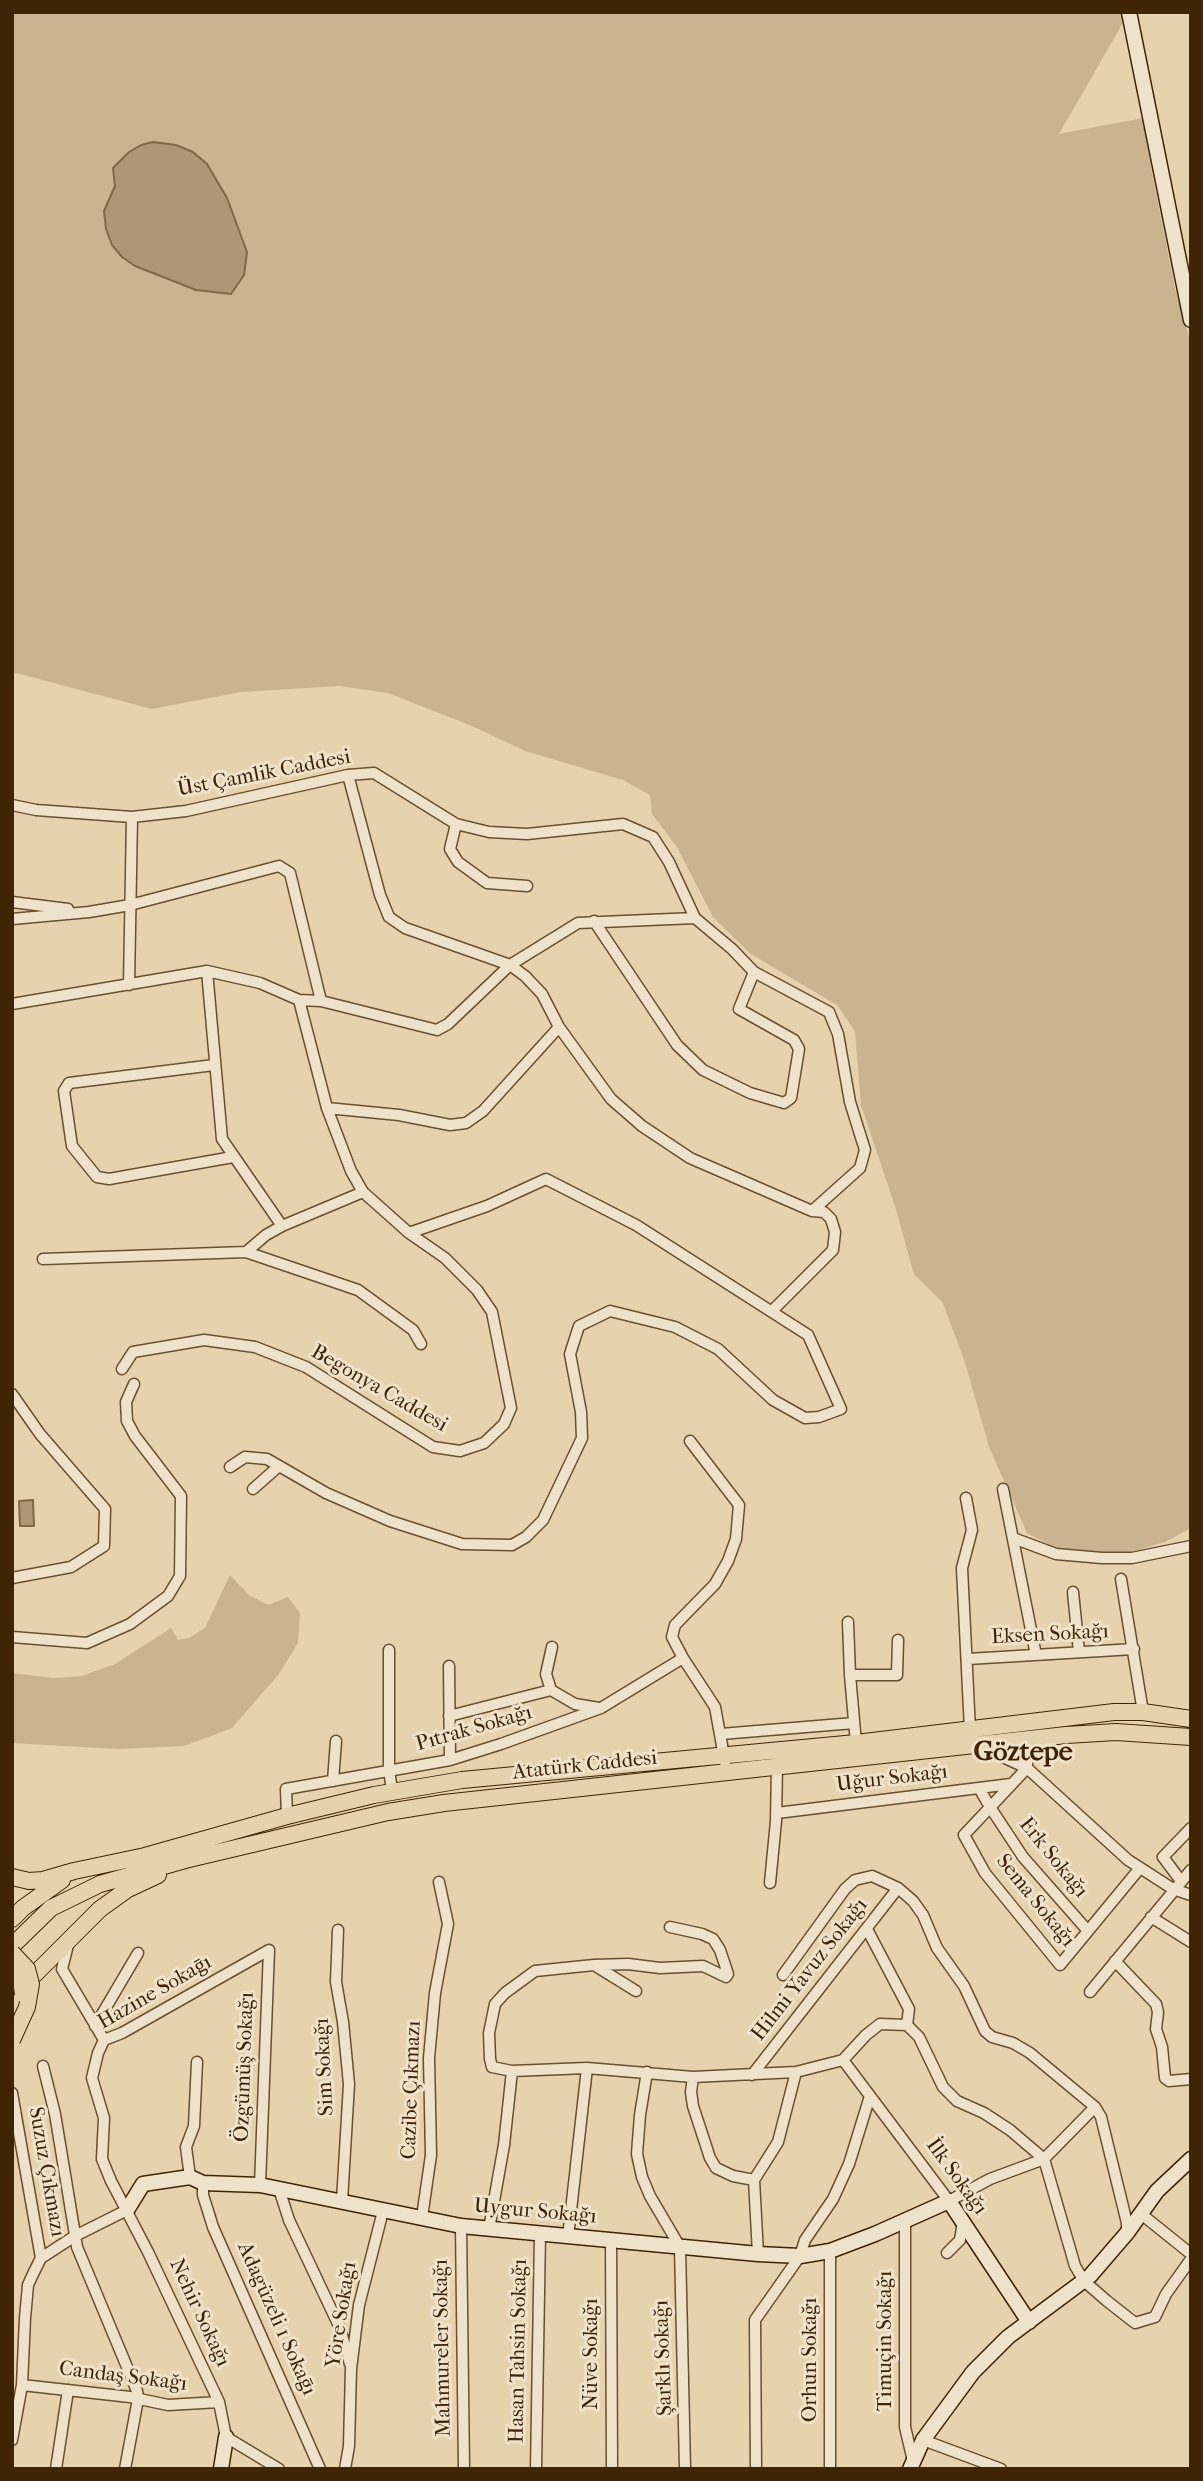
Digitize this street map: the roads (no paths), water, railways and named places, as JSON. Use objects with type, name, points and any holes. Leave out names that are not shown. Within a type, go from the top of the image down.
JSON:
[{"type":"main road","name":"Atatürk Caddesi","points":[[94,1867],[392,1791],[462,1780],[725,1763],[777,1766],[973,1737],[1078,1715],[1143,1712],[1191,1719]]},
{"type":"main road","name":"Atatürk Caddesi","points":[[12,1946],[51,1908],[84,1890],[185,1860],[365,1817],[856,1743],[973,1737],[1028,1739],[1116,1732],[1191,1737]]},
{"type":"main road","points":[[27,1982],[118,1895],[185,1860]]},
{"type":"main road","points":[[12,1877],[29,1881],[43,1880],[94,1867]]},
{"type":"main road","points":[[12,1919],[55,1884],[94,1867]]},
{"type":"main road","points":[[12,1953],[27,1969],[31,1996],[12,2040]]},
{"type":"main road","points":[[12,1968],[21,1982],[23,2000],[12,2030]]},
{"type":"street","points":[[1129,12],[1175,252],[1191,320]]},
{"type":"street","name":"Üst Çamlik Caddesi","points":[[12,805],[36,810],[132,817],[186,811],[348,775],[374,773],[456,824],[489,832],[527,834],[623,824],[653,837],[669,862],[695,918],[732,949],[754,972],[829,1012],[838,1034],[850,1102],[865,1150],[860,1168],[812,1211]]},
{"type":"street","points":[[348,775],[380,895],[389,917],[405,928],[510,965],[542,994],[559,1027],[611,1099],[642,1126],[690,1158],[812,1211],[824,1212],[831,1219],[835,1232],[833,1250],[773,1310]]},
{"type":"street","points":[[129,985],[132,817]]},
{"type":"street","points":[[456,824],[450,849],[458,862],[487,883],[527,887]]},
{"type":"street","points":[[12,919],[89,912],[130,905],[279,866],[290,873],[321,1000]]},
{"type":"street","points":[[12,902],[89,912]]},
{"type":"street","points":[[12,1004],[207,971],[260,983],[299,1000],[321,1000],[438,1030],[448,1024],[510,965],[578,923],[695,918]]},
{"type":"street","points":[[594,921],[677,1045],[703,1070],[750,1093],[784,1103],[791,1098],[799,1049],[794,1040],[739,1009],[754,972]]},
{"type":"street","points":[[207,971],[222,1139],[282,1226]]},
{"type":"street","name":"Begonya Caddesi","points":[[122,1369],[133,1352],[205,1340],[255,1347],[306,1367],[433,1447],[460,1451],[484,1443],[504,1424],[511,1408],[492,1312],[477,1290],[445,1258],[409,1233],[363,1192],[351,1171],[327,1108],[299,1000]]},
{"type":"street","points":[[327,1108],[399,1115],[450,1125],[466,1123],[483,1111],[559,1027]]},
{"type":"street","points":[[214,1065],[69,1083],[64,1091],[72,1146],[97,1177],[110,1179],[233,1157]]},
{"type":"street","points":[[230,1467],[245,1457],[267,1459],[326,1493],[390,1521],[462,1544],[512,1545],[526,1537],[543,1520],[582,1438],[581,1412],[570,1354],[579,1326],[610,1311],[674,1327],[718,1349],[773,1400],[805,1418],[819,1417],[841,1409],[808,1335],[773,1310],[636,1225],[546,1179],[487,1206],[409,1233]]},
{"type":"street","points":[[246,1252],[282,1226],[363,1192]]},
{"type":"street","points":[[44,1259],[246,1252],[358,1290],[412,1331],[421,1344]]},
{"type":"street","points":[[12,1637],[87,1643],[130,1624],[168,1596],[180,1576],[181,1496],[135,1436],[127,1421],[126,1402],[134,1384]]},
{"type":"street","points":[[12,1394],[40,1434],[105,1509],[104,1546],[71,1567],[12,1578]]},
{"type":"street","points":[[690,1441],[739,1505],[736,1539],[728,1561],[715,1584],[675,1625],[672,1637],[715,1707],[725,1763]]},
{"type":"street","points":[[253,1489],[279,1466]]},
{"type":"street","points":[[1003,1489],[1036,1655]]},
{"type":"street","points":[[965,1498],[972,1530],[962,1568],[973,1737],[1027,1768],[1128,1860],[1191,1895]]},
{"type":"street","points":[[1013,1538],[1056,1554],[1101,1558],[1132,1558],[1191,1546]]},
{"type":"street","name":"Eksen Sokağı","points":[[1121,1580],[1143,1712]]},
{"type":"street","points":[[1073,1592],[1079,1652]]},
{"type":"street","points":[[848,1622],[856,1743]]},
{"type":"street","points":[[850,1675],[897,1675],[898,1640]]},
{"type":"street","points":[[552,1647],[546,1674],[551,1690],[575,1704],[601,1708]]},
{"type":"street","points":[[388,1650],[389,1770],[392,1791]]},
{"type":"street","name":"Eksen Sokağı","points":[[968,1659],[1133,1650]]},
{"type":"street","name":"Pıtrak Sokağı","points":[[287,1816],[286,1789],[450,1760],[601,1708],[683,1658]]},
{"type":"street","points":[[449,1666],[450,1760]]},
{"type":"street","name":"Pıtrak Sokağı","points":[[449,1716],[551,1690]]},
{"type":"street","points":[[721,1734],[854,1723]]},
{"type":"street","points":[[1027,1768],[1028,1739]]},
{"type":"street","points":[[333,1781],[336,1741]]},
{"type":"street","points":[[770,1883],[777,1766]]},
{"type":"street","name":"Sema Sokağı","points":[[1027,1768],[964,1835],[985,1874],[1060,1965],[1140,1868]]},
{"type":"street","name":"Uğur Sokağı","points":[[776,1813],[1011,1784]]},
{"type":"street","name":"Erk Sokağı","points":[[979,1788],[1023,1857],[1088,1931]]},
{"type":"street","points":[[1177,1885],[1163,1857],[1191,1828]]},
{"type":"street","points":[[1090,1992],[1191,1870]]},
{"type":"street","name":"Hilmi Yavuz Sokağı","points":[[783,1975],[845,1889],[855,1880],[873,1876],[898,1888],[913,1900],[923,1915],[937,1948],[964,1986],[985,2031],[992,2037],[1013,2043],[1030,2053],[1095,2107]]},
{"type":"street","name":"Cazibe Çıkmazı","points":[[422,2217],[431,2155],[429,2058],[435,1993],[448,1924],[439,1882]]},
{"type":"street","name":"Hilmi Yavuz Sokağı","points":[[752,2075],[898,1888]]},
{"type":"street","points":[[1151,1917],[1191,1942]]},
{"type":"street","points":[[670,1927],[713,1939],[720,1950],[728,1974],[726,1977],[703,1966],[660,1968],[628,1964],[594,1965],[536,1971],[505,1993],[495,2004],[489,2033],[492,2067],[512,2071],[587,2068],[648,2071],[693,2077],[796,2072],[843,2060],[880,2024],[908,2025],[919,2037],[943,2087],[957,2101],[984,2113],[1010,2130],[1044,2159],[1074,2266],[1084,2281],[1135,2323],[1155,2317],[1166,2294],[1191,2257],[1140,2213]]},
{"type":"street","points":[[867,1929],[909,2009],[908,2025]]},
{"type":"street","name":"Sim Sokağı","points":[[338,1930],[336,1982],[349,2084],[342,2201]]},
{"type":"street","points":[[70,1940],[62,1964],[64,1973],[104,2040]]},
{"type":"street","name":"Hazine Sokaḡı","points":[[127,2210],[102,2158],[104,2118],[92,2078],[104,2040],[122,2033],[269,1950]]},
{"type":"street","name":"Özgümüş Sokağı","points":[[260,2185],[269,1950]]},
{"type":"street","points":[[95,2026],[138,1953]]},
{"type":"street","points":[[1115,1961],[1156,2004],[1156,2029],[1162,2047],[1165,2078],[1169,2081],[1191,2080]]},
{"type":"street","points":[[594,1965],[636,1991]]},
{"type":"street","points":[[27,1982],[48,1971],[64,1973]]},
{"type":"street","name":"İlk Sokağı","points":[[843,2060],[949,2201],[1029,2322]]},
{"type":"street","name":"Adagüzeli 1 Sokaḡı","points":[[197,2062],[194,2126],[186,2147],[213,2227],[320,2469]]},
{"type":"street","points":[[43,2066],[55,2114],[77,2247],[137,2391],[138,2399],[125,2469]]},
{"type":"street","points":[[568,2236],[587,2068]]},
{"type":"street","points":[[489,2229],[504,2146],[512,2071]]},
{"type":"street","points":[[648,2071],[640,2115],[637,2154],[650,2196],[680,2247]]},
{"type":"street","points":[[758,2254],[754,2180],[778,2142],[796,2072]]},
{"type":"street","points":[[693,2077],[693,2106],[710,2158],[716,2168],[733,2176],[754,2180]]},
{"type":"street","name":"Suzuz Çıkmazı","points":[[12,2093],[41,2258]]},
{"type":"street","points":[[756,2469],[755,2320],[800,2256],[805,2240],[833,2199],[849,2164],[870,2096]]},
{"type":"street","points":[[949,2201],[990,2179],[1044,2159],[1095,2107],[1101,2117],[1127,2223],[1127,2233]]},
{"type":"street","points":[[912,2465],[923,2440],[973,2372],[1008,2337],[1084,2281],[1127,2233],[1157,2191],[1191,2159]]},
{"type":"street","name":"Uygur Sokağı","points":[[127,2210],[143,2183],[197,2180],[260,2185],[461,2226],[800,2256],[830,2251],[949,2201]]},
{"type":"street","points":[[279,2189],[289,2220],[340,2328],[351,2369]]},
{"type":"street","points":[[12,2440],[22,2385],[28,2285],[41,2258],[75,2236],[127,2210]]},
{"type":"street","name":"Nehir Sokağı","points":[[127,2210],[219,2402],[226,2437]]},
{"type":"street","name":"Yöre Sokağı","points":[[345,2469],[349,2446],[351,2369],[359,2305],[383,2211]]},
{"type":"street","name":"Timuçin Sokağı","points":[[905,2221],[905,2427],[912,2465]]},
{"type":"street","points":[[947,2253],[960,2240],[963,2222]]},
{"type":"street","name":"Mahmureler Sokağı","points":[[461,2226],[464,2469]]},
{"type":"street","name":"Hasan Tahsin Sokağı","points":[[536,2469],[540,2234]]},
{"type":"street","name":"Nüve Sokağı","points":[[611,2240],[612,2469]]},
{"type":"street","name":"Şarklı Sokağı","points":[[680,2247],[685,2469]]},
{"type":"street","name":"Orhun Sokağı","points":[[830,2251],[830,2469]]},
{"type":"street","name":"Candaş Sokağı","points":[[22,2385],[179,2406],[219,2402]]},
{"type":"street","points":[[56,2469],[68,2390]]},
{"type":"street","points":[[221,2469],[226,2437],[279,2469]]},
{"type":"street","points":[[923,2440],[1001,2469]]},
{"type":"district","name":"Göztepe","points":[[1023,1753]]}]
